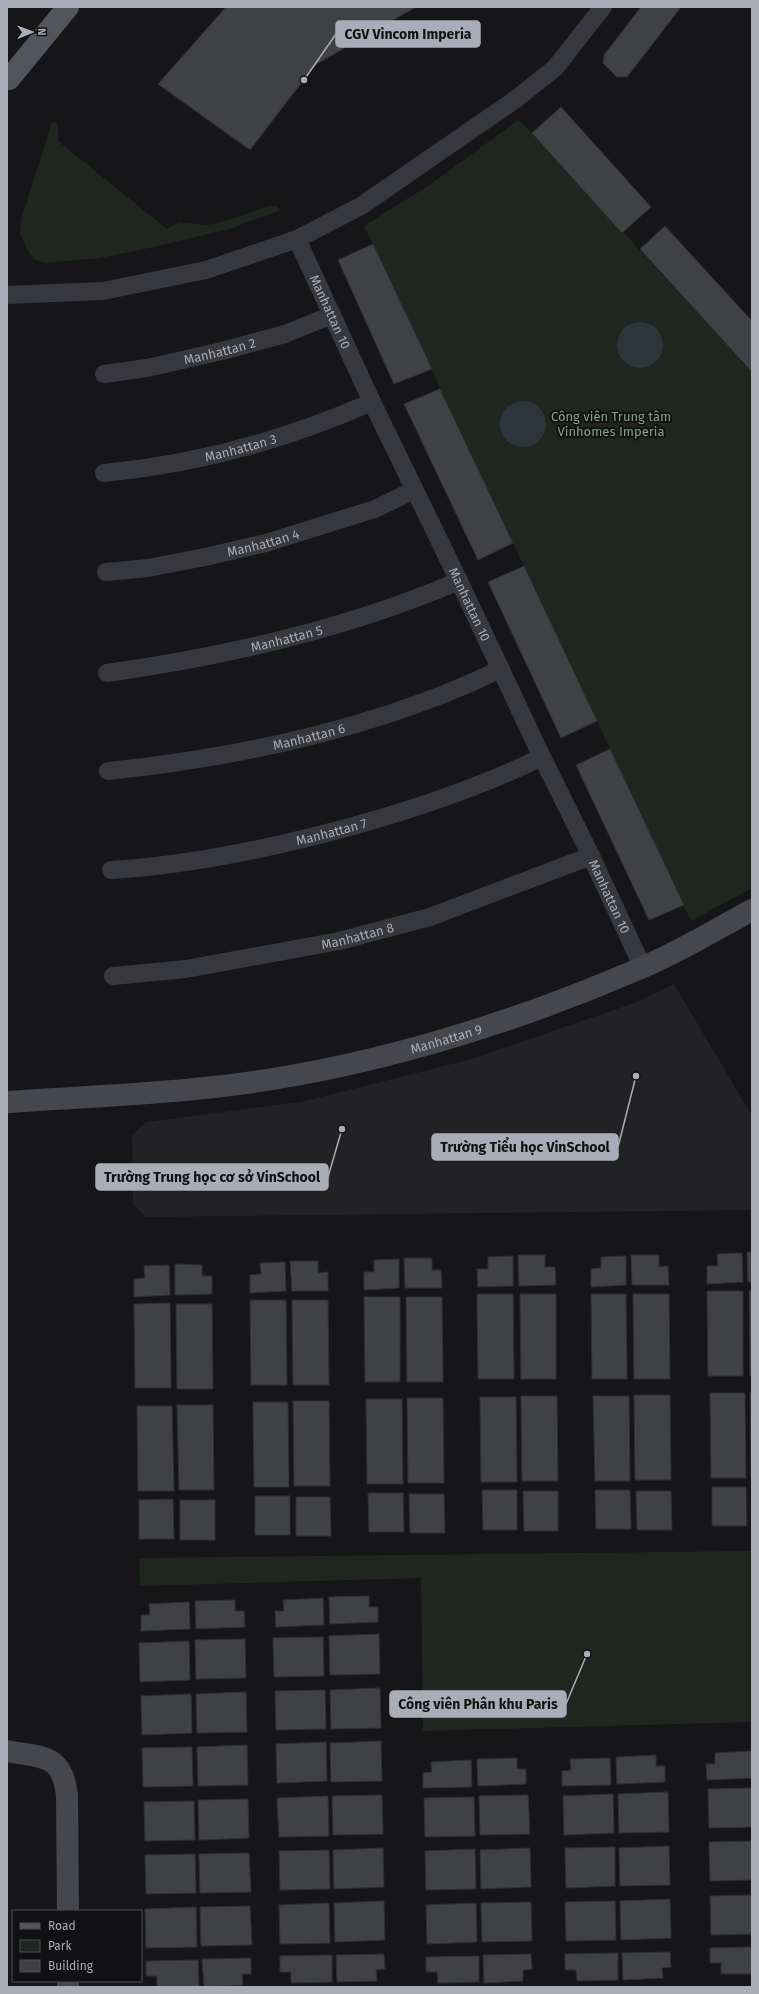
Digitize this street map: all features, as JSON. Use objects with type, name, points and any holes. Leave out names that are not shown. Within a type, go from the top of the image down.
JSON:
[{"type":"main road","points":[[8,77],[68,7]]},
{"type":"main road","name":"Manhattan 9","points":[[7,1102],[214,1087],[279,1078],[358,1062],[435,1042],[518,1017],[643,968],[752,910]]},
{"type":"main road","points":[[7,1751],[51,1760],[59,1767],[65,1778],[67,1795],[68,1910]]},
{"type":"street","points":[[7,295],[103,291],[206,270],[297,239],[361,206],[516,99],[555,68],[603,7]]},
{"type":"street","name":"Manhattan 10","points":[[297,239],[372,402],[501,668],[643,968]]},
{"type":"street","name":"Manhattan 2","points":[[104,374],[147,368],[222,351],[285,334],[332,315]]},
{"type":"street","name":"Manhattan 3","points":[[104,473],[146,469],[238,448],[324,423],[372,402]]},
{"type":"street","name":"Manhattan 4","points":[[106,572],[162,565],[266,543],[374,509],[414,490]]},
{"type":"street","name":"Manhattan 5","points":[[107,673],[248,649],[312,633],[379,613],[416,600],[459,581]]},
{"type":"street","name":"Manhattan 6","points":[[108,771],[194,760],[319,733],[396,711],[461,688],[501,668]]},
{"type":"street","name":"Manhattan 7","points":[[111,870],[146,868],[235,854],[301,841],[446,797],[504,776],[542,757]]},
{"type":"street","name":"Manhattan 8","points":[[113,976],[186,969],[339,941],[430,917],[591,856]]},
{"type":"shaded area","points":[[635,322],[645,322],[653,326],[659,332],[663,340],[663,350],[659,358],[653,364],[645,368],[635,368],[627,364],[621,358],[617,350],[617,340],[621,332],[627,326]]},
{"type":"shaded area","points":[[518,401],[528,401],[536,405],[542,411],[546,419],[546,429],[542,437],[536,443],[528,447],[518,447],[510,443],[504,437],[500,429],[500,419],[504,411],[510,405]]},
{"type":"shaded area","points":[[674,984],[752,1116],[752,1210],[146,1217],[133,1204],[132,1135],[146,1122],[301,1102],[472,1059],[634,1003]]},
{"type":"green space","name":"Công viên Trung tâm Vinhomes Imperia","points":[[518,120],[532,133],[752,372],[752,888],[691,921],[364,226],[431,184]]},
{"type":"green space","points":[[52,122],[58,124],[58,141],[167,229],[179,222],[208,225],[235,218],[268,206],[277,206],[280,210],[230,229],[100,258],[45,263],[34,259],[26,248],[20,233],[21,220]]},
{"type":"green space","points":[[752,1551],[752,1722],[423,1731],[421,1578],[140,1586],[139,1558]]},
{"type":"building","points":[[226,7],[416,7],[315,65],[250,150],[158,84]]},
{"type":"building","points":[[641,7],[681,7],[627,77],[617,77],[603,63],[604,55]]},
{"type":"building","points":[[561,107],[651,207],[622,233],[532,133]]},
{"type":"building","points":[[665,226],[752,321],[752,372],[640,249]]},
{"type":"building","points":[[373,244],[432,369],[394,384],[338,260]]},
{"type":"building","points":[[440,389],[513,543],[478,560],[404,404]]},
{"type":"building","points":[[524,566],[597,721],[561,738],[488,582]]},
{"type":"building","points":[[610,749],[684,905],[649,920],[576,765]]},
{"type":"building","points":[[747,1252],[752,1252],[752,1282],[748,1282]]},
{"type":"building","points":[[742,1253],[743,1282],[707,1284],[707,1266],[718,1266],[717,1254]]},
{"type":"building","points":[[518,1255],[545,1255],[545,1267],[555,1267],[556,1285],[519,1286]]},
{"type":"building","points":[[631,1255],[659,1255],[659,1267],[668,1266],[669,1285],[632,1285]]},
{"type":"building","points":[[513,1256],[513,1286],[478,1287],[477,1269],[488,1269],[488,1257]]},
{"type":"building","points":[[626,1256],[626,1285],[591,1287],[591,1269],[601,1268],[601,1257]]},
{"type":"building","points":[[404,1258],[432,1258],[432,1270],[441,1270],[442,1288],[405,1288]]},
{"type":"building","points":[[399,1259],[399,1288],[364,1290],[364,1272],[374,1272],[374,1260]]},
{"type":"building","points":[[290,1261],[318,1261],[318,1273],[328,1272],[328,1291],[292,1291]]},
{"type":"building","points":[[285,1262],[286,1291],[250,1293],[250,1275],[261,1274],[260,1263]]},
{"type":"building","points":[[175,1264],[202,1265],[202,1276],[212,1276],[212,1294],[175,1295]]},
{"type":"building","points":[[169,1265],[170,1295],[134,1297],[134,1279],[145,1278],[144,1266]]},
{"type":"building","points":[[707,1291],[743,1291],[743,1376],[708,1376]]},
{"type":"building","points":[[749,1291],[752,1291],[752,1376],[750,1376]]},
{"type":"building","points":[[477,1294],[513,1294],[514,1379],[478,1379]]},
{"type":"building","points":[[520,1294],[556,1294],[556,1379],[521,1379]]},
{"type":"building","points":[[591,1294],[626,1294],[627,1379],[592,1379]]},
{"type":"building","points":[[633,1294],[669,1294],[670,1379],[634,1379]]},
{"type":"building","points":[[364,1297],[400,1297],[400,1382],[365,1382]]},
{"type":"building","points":[[406,1297],[442,1297],[443,1382],[407,1382]]},
{"type":"building","points":[[250,1300],[286,1300],[287,1385],[251,1385]]},
{"type":"building","points":[[292,1300],[328,1300],[329,1385],[293,1385]]},
{"type":"building","points":[[170,1303],[171,1388],[135,1388],[134,1304]]},
{"type":"building","points":[[176,1304],[212,1304],[213,1389],[177,1389]]},
{"type":"building","points":[[750,1392],[752,1392],[752,1477],[751,1477]]},
{"type":"building","points":[[710,1393],[745,1393],[746,1478],[711,1478]]},
{"type":"building","points":[[634,1395],[670,1395],[671,1480],[635,1480]]},
{"type":"building","points":[[521,1396],[557,1396],[558,1481],[522,1481]]},
{"type":"building","points":[[593,1396],[629,1396],[630,1481],[595,1481]]},
{"type":"building","points":[[480,1397],[516,1397],[517,1482],[481,1482]]},
{"type":"building","points":[[407,1398],[443,1398],[444,1483],[408,1483]]},
{"type":"building","points":[[366,1399],[402,1399],[403,1484],[367,1484]]},
{"type":"building","points":[[293,1401],[329,1401],[330,1486],[294,1486]]},
{"type":"building","points":[[253,1402],[288,1402],[289,1487],[254,1487]]},
{"type":"building","points":[[177,1405],[213,1405],[214,1490],[179,1490]]},
{"type":"building","points":[[137,1406],[172,1406],[174,1491],[138,1491]]},
{"type":"building","points":[[712,1487],[746,1487],[747,1526],[712,1526]]},
{"type":"building","points":[[482,1490],[517,1490],[517,1530],[483,1530]]},
{"type":"building","points":[[595,1490],[630,1490],[631,1529],[596,1529]]},
{"type":"building","points":[[523,1491],[558,1491],[558,1531],[524,1531]]},
{"type":"building","points":[[636,1491],[671,1491],[672,1530],[637,1530]]},
{"type":"building","points":[[368,1493],[403,1493],[404,1532],[369,1532]]},
{"type":"building","points":[[409,1494],[444,1494],[445,1533],[410,1533]]},
{"type":"building","points":[[255,1496],[290,1496],[290,1535],[255,1535]]},
{"type":"building","points":[[296,1497],[330,1497],[331,1536],[296,1536]]},
{"type":"building","points":[[173,1499],[174,1539],[139,1539],[139,1500]]},
{"type":"building","points":[[180,1500],[215,1500],[215,1540],[180,1540]]},
{"type":"building","points":[[369,1596],[369,1607],[378,1607],[378,1622],[330,1624],[329,1597]]},
{"type":"building","points":[[323,1598],[324,1625],[276,1627],[275,1611],[284,1611],[283,1600]]},
{"type":"building","points":[[235,1600],[235,1611],[244,1611],[245,1627],[196,1629],[195,1601]]},
{"type":"building","points":[[189,1602],[190,1629],[141,1631],[141,1615],[150,1615],[149,1604]]},
{"type":"building","points":[[379,1634],[380,1674],[330,1675],[329,1636]]},
{"type":"building","points":[[323,1637],[324,1676],[274,1677],[273,1638]]},
{"type":"building","points":[[245,1639],[246,1678],[196,1679],[195,1640]]},
{"type":"building","points":[[189,1641],[190,1680],[140,1682],[139,1643]]},
{"type":"building","points":[[380,1688],[381,1728],[331,1729],[330,1690]]},
{"type":"building","points":[[325,1690],[326,1729],[276,1730],[275,1691]]},
{"type":"building","points":[[246,1692],[247,1732],[197,1733],[196,1694]]},
{"type":"building","points":[[191,1694],[192,1733],[142,1735],[141,1696]]},
{"type":"building","points":[[381,1741],[382,1781],[331,1782],[330,1743]]},
{"type":"building","points":[[326,1742],[327,1781],[277,1783],[276,1744]]},
{"type":"building","points":[[247,1745],[248,1785],[198,1786],[197,1747]]},
{"type":"building","points":[[192,1747],[193,1786],[143,1787],[142,1748]]},
{"type":"building","points":[[752,1751],[752,1778],[707,1780],[706,1764],[715,1764],[715,1753]]},
{"type":"building","points":[[656,1755],[656,1766],[665,1766],[665,1782],[617,1784],[616,1757]]},
{"type":"building","points":[[517,1758],[517,1769],[526,1769],[526,1784],[478,1786],[477,1759]]},
{"type":"building","points":[[610,1758],[611,1785],[562,1786],[562,1771],[571,1770],[570,1759]]},
{"type":"building","points":[[471,1760],[472,1787],[423,1788],[423,1773],[432,1772],[431,1762]]},
{"type":"building","points":[[752,1788],[752,1827],[709,1828],[708,1789]]},
{"type":"building","points":[[668,1792],[669,1832],[619,1833],[618,1794]]},
{"type":"building","points":[[613,1794],[614,1833],[564,1835],[563,1796]]},
{"type":"building","points":[[382,1795],[383,1834],[333,1835],[332,1796]]},
{"type":"building","points":[[528,1795],[530,1834],[480,1835],[479,1796]]},
{"type":"building","points":[[328,1796],[329,1836],[279,1837],[277,1798]]},
{"type":"building","points":[[474,1797],[475,1836],[425,1837],[424,1798]]},
{"type":"building","points":[[248,1799],[249,1838],[199,1840],[198,1800]]},
{"type":"building","points":[[194,1801],[195,1840],[145,1841],[144,1802]]},
{"type":"building","points":[[752,1841],[752,1880],[710,1881],[709,1842]]},
{"type":"building","points":[[669,1846],[670,1885],[620,1886],[619,1848]]},
{"type":"building","points":[[615,1847],[615,1886],[566,1888],[565,1848]]},
{"type":"building","points":[[383,1848],[384,1887],[334,1889],[333,1850]]},
{"type":"building","points":[[530,1848],[531,1887],[481,1889],[480,1850]]},
{"type":"building","points":[[475,1849],[476,1889],[426,1890],[425,1851]]},
{"type":"building","points":[[329,1850],[330,1889],[280,1890],[279,1851]]},
{"type":"building","points":[[249,1853],[251,1892],[200,1893],[199,1854]]},
{"type":"building","points":[[195,1854],[196,1893],[146,1894],[145,1855]]},
{"type":"building","points":[[752,1895],[752,1934],[711,1935],[710,1896]]},
{"type":"building","points":[[670,1899],[671,1938],[621,1940],[620,1901]]},
{"type":"building","points":[[384,1901],[385,1940],[335,1942],[334,1903]]},
{"type":"building","points":[[615,1901],[616,1940],[566,1941],[565,1902]]},
{"type":"building","points":[[531,1902],[532,1941],[482,1942],[481,1903]]},
{"type":"building","points":[[329,1903],[330,1943],[280,1944],[279,1905]]},
{"type":"building","points":[[476,1903],[477,1942],[427,1944],[426,1905]]},
{"type":"building","points":[[250,1906],[252,1945],[201,1946],[200,1907]]},
{"type":"building","points":[[196,1907],[197,1947],[146,1948],[145,1909]]},
{"type":"building","points":[[752,1947],[752,1974],[721,1974],[721,1963],[710,1963],[710,1948]]},
{"type":"building","points":[[670,1952],[671,1967],[662,1968],[663,1978],[623,1980],[622,1953]]},
{"type":"building","points":[[618,1953],[618,1980],[577,1981],[576,1970],[565,1970],[565,1954]]},
{"type":"building","points":[[384,1954],[385,1969],[376,1970],[377,1981],[337,1982],[336,1955]]},
{"type":"building","points":[[531,1954],[532,1969],[523,1970],[523,1981],[484,1983],[483,1955]]},
{"type":"building","points":[[332,1955],[332,1982],[291,1983],[291,1972],[280,1972],[280,1956]]},
{"type":"building","points":[[479,1956],[479,1982],[438,1983],[437,1972],[426,1972],[426,1957]]},
{"type":"building","points":[[251,1958],[251,1974],[242,1974],[243,1985],[204,1987],[202,1959]]},
{"type":"building","points":[[198,1960],[199,1987],[157,1987],[157,1976],[146,1976],[146,1961]]},
{"type":"place","name":"CGV Vincom Imperia","points":[[304,80]]},
{"type":"place","name":"Trường Tiểu học VinSchool","points":[[636,1076]]},
{"type":"place","name":"Trường Trung học cơ sở VinSchool","points":[[342,1129]]},
{"type":"place","name":"Công viên Phân khu Paris","points":[[587,1654]]}]
